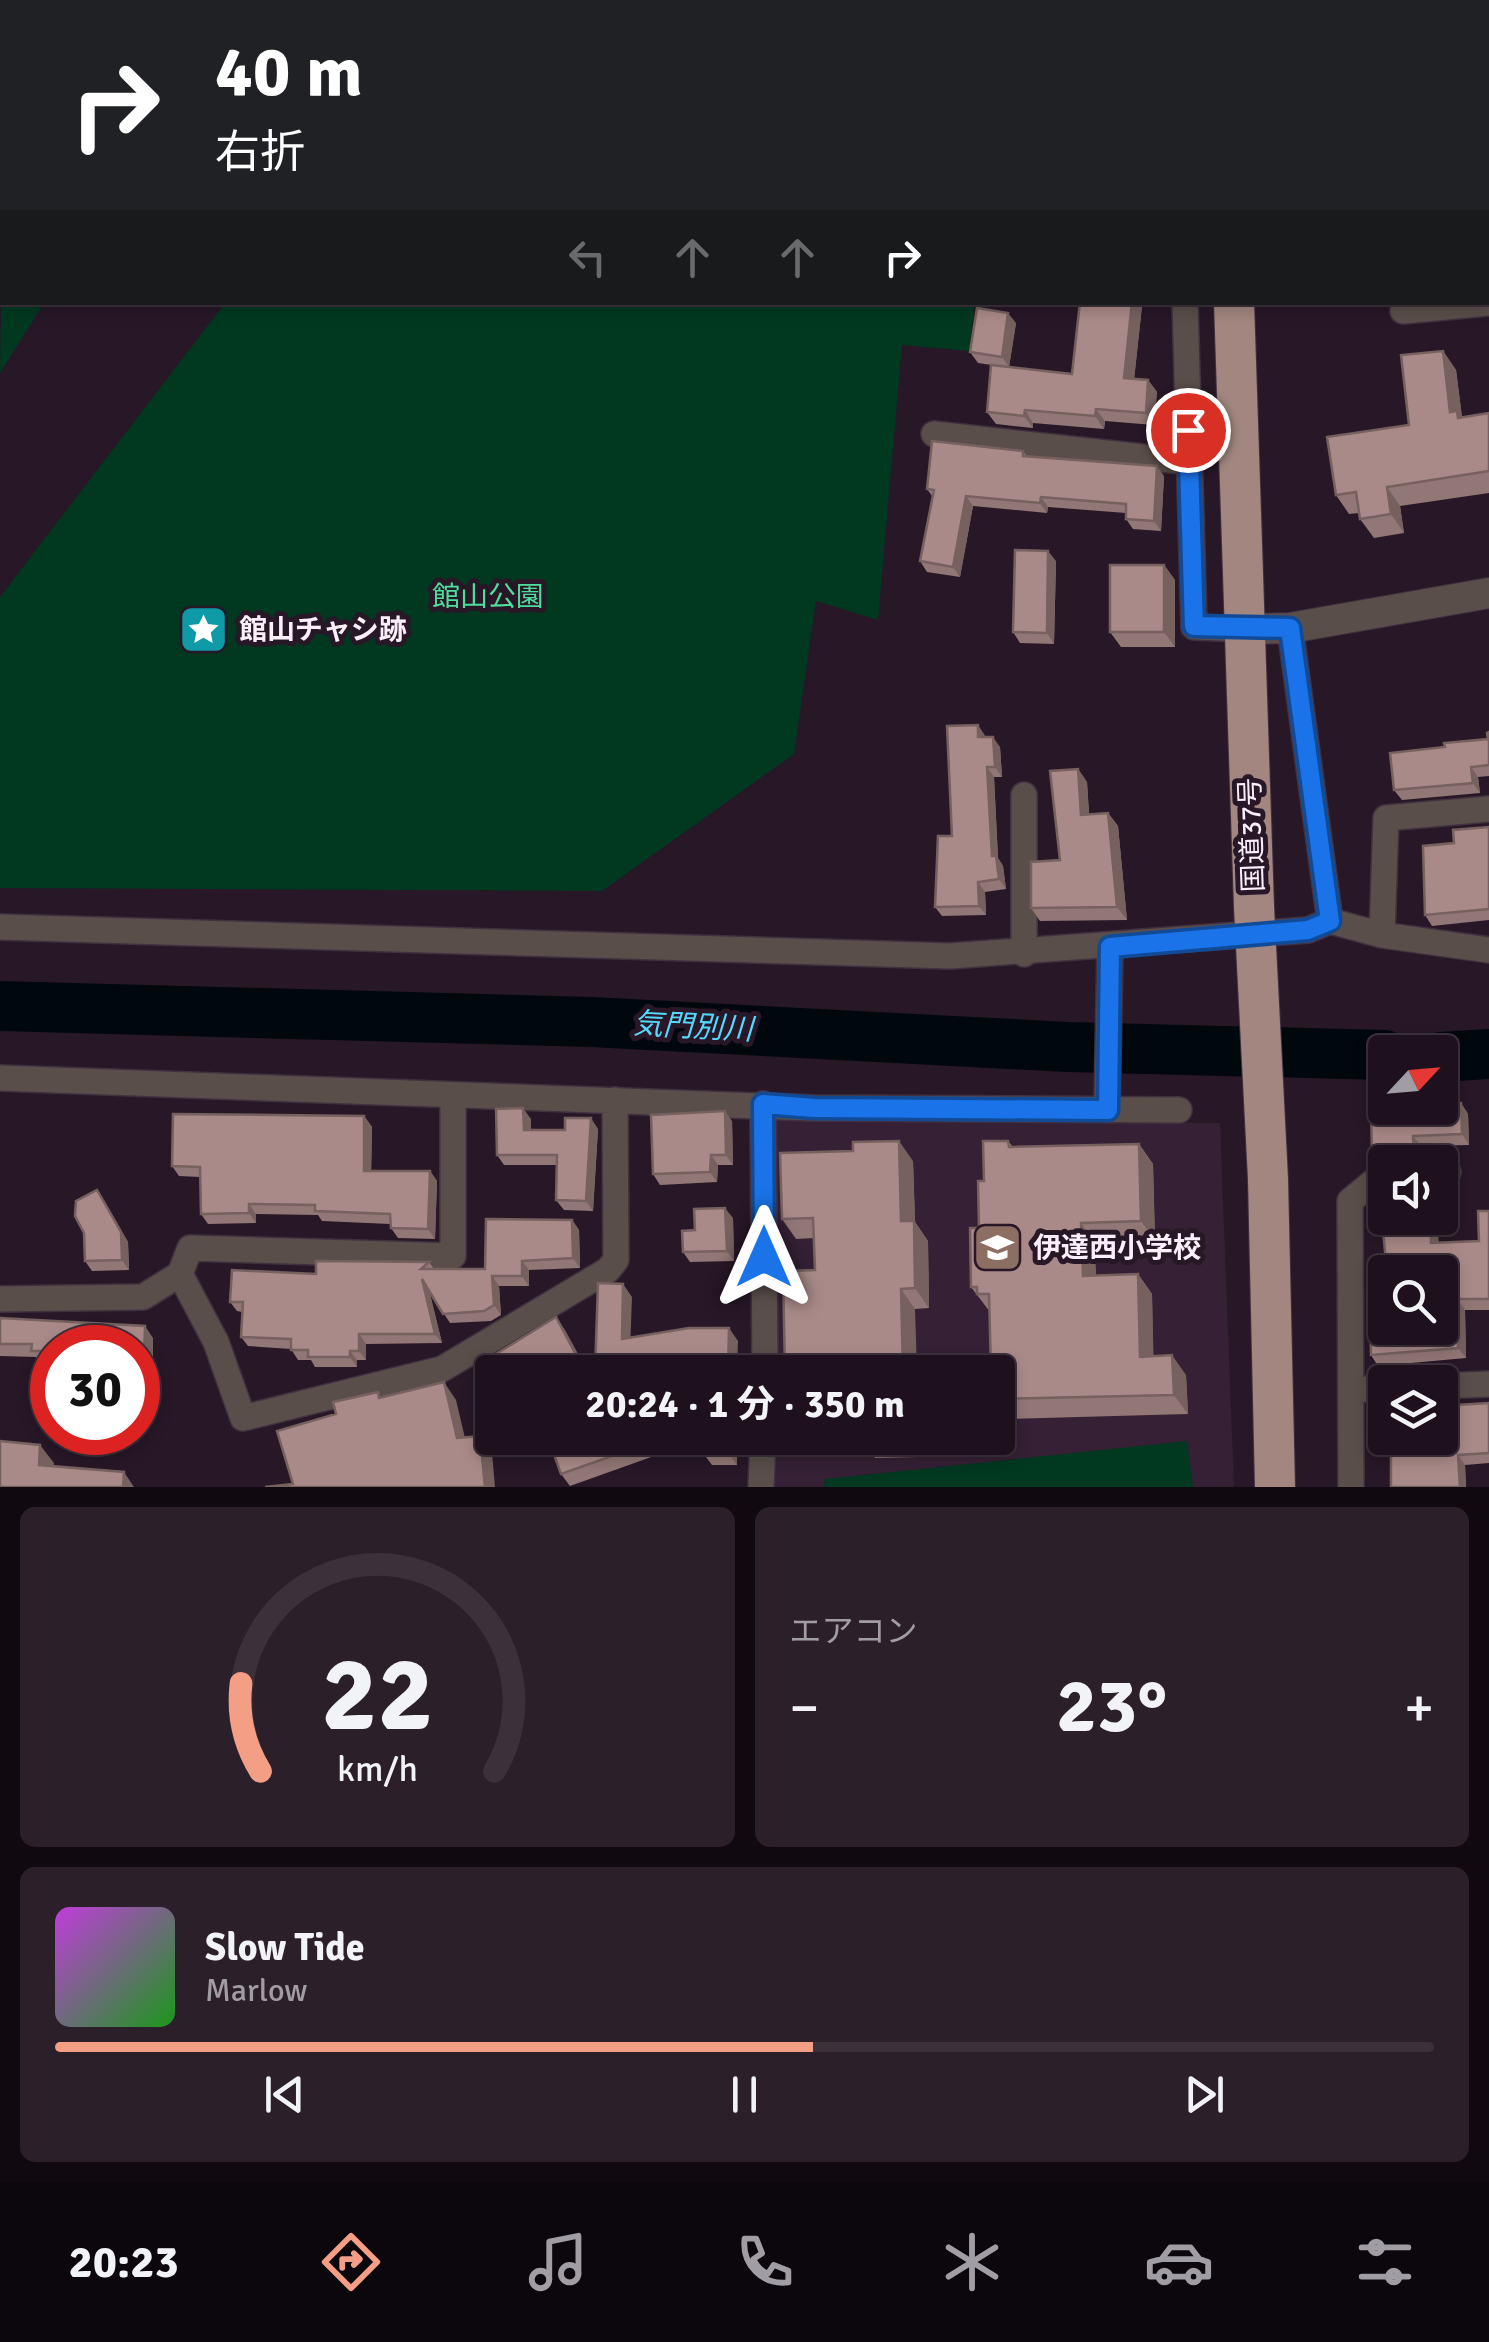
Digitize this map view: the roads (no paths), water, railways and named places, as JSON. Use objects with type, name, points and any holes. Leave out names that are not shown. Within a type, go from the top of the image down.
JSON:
[{"type":"highway","name":"国道37号","points":[[1234,305],[1254,907],[1268,1179],[1275,1487]]},
{"type":"street","points":[[1184,305],[1194,626],[1290,628],[1489,592]]},
{"type":"street","points":[[1404,311],[1468,305]]},
{"type":"street","points":[[934,434],[1189,462]]},
{"type":"street","points":[[1290,628],[1330,921]]},
{"type":"street","points":[[1024,795],[1024,954]]},
{"type":"street","points":[[1382,935],[1386,818],[1489,809]]},
{"type":"street","points":[[0,927],[950,956],[1110,954],[1308,930],[1330,921],[1382,935],[1489,950]]},
{"type":"street","points":[[1108,1098],[1110,954]]},
{"type":"street","points":[[0,1078],[453,1098],[814,1108],[1108,1098],[1179,1110]]},
{"type":"street","points":[[0,1299],[144,1297],[180,1274],[190,1248],[453,1256],[453,1098]]},
{"type":"street","points":[[180,1274],[216,1342],[243,1418],[442,1369],[592,1281],[616,1260],[615,1100]]},
{"type":"street","points":[[763,1104],[765,1355]]},
{"type":"street","points":[[1351,1487],[1350,1200],[1368,1186]]},
{"type":"street","points":[[1458,1385],[1489,1384]]},
{"type":"street","points":[[1351,1390],[1368,1389]]},
{"type":"street","points":[[761,1487],[763,1455]]},
{"type":"waterway","name":"気門別川","points":[[0,1006],[591,1022],[1068,1047],[1368,1055]]},
{"type":"waterway","name":"気門別川","points":[[1458,1056],[1489,1054]]},
{"type":"place","name":"館山チャシ跡","points":[[204,630]]},
{"type":"place","name":"伊達西小学校","points":[[998,1248]]},
{"type":"park label","name":"館山公園","points":[[488,597]]}]
